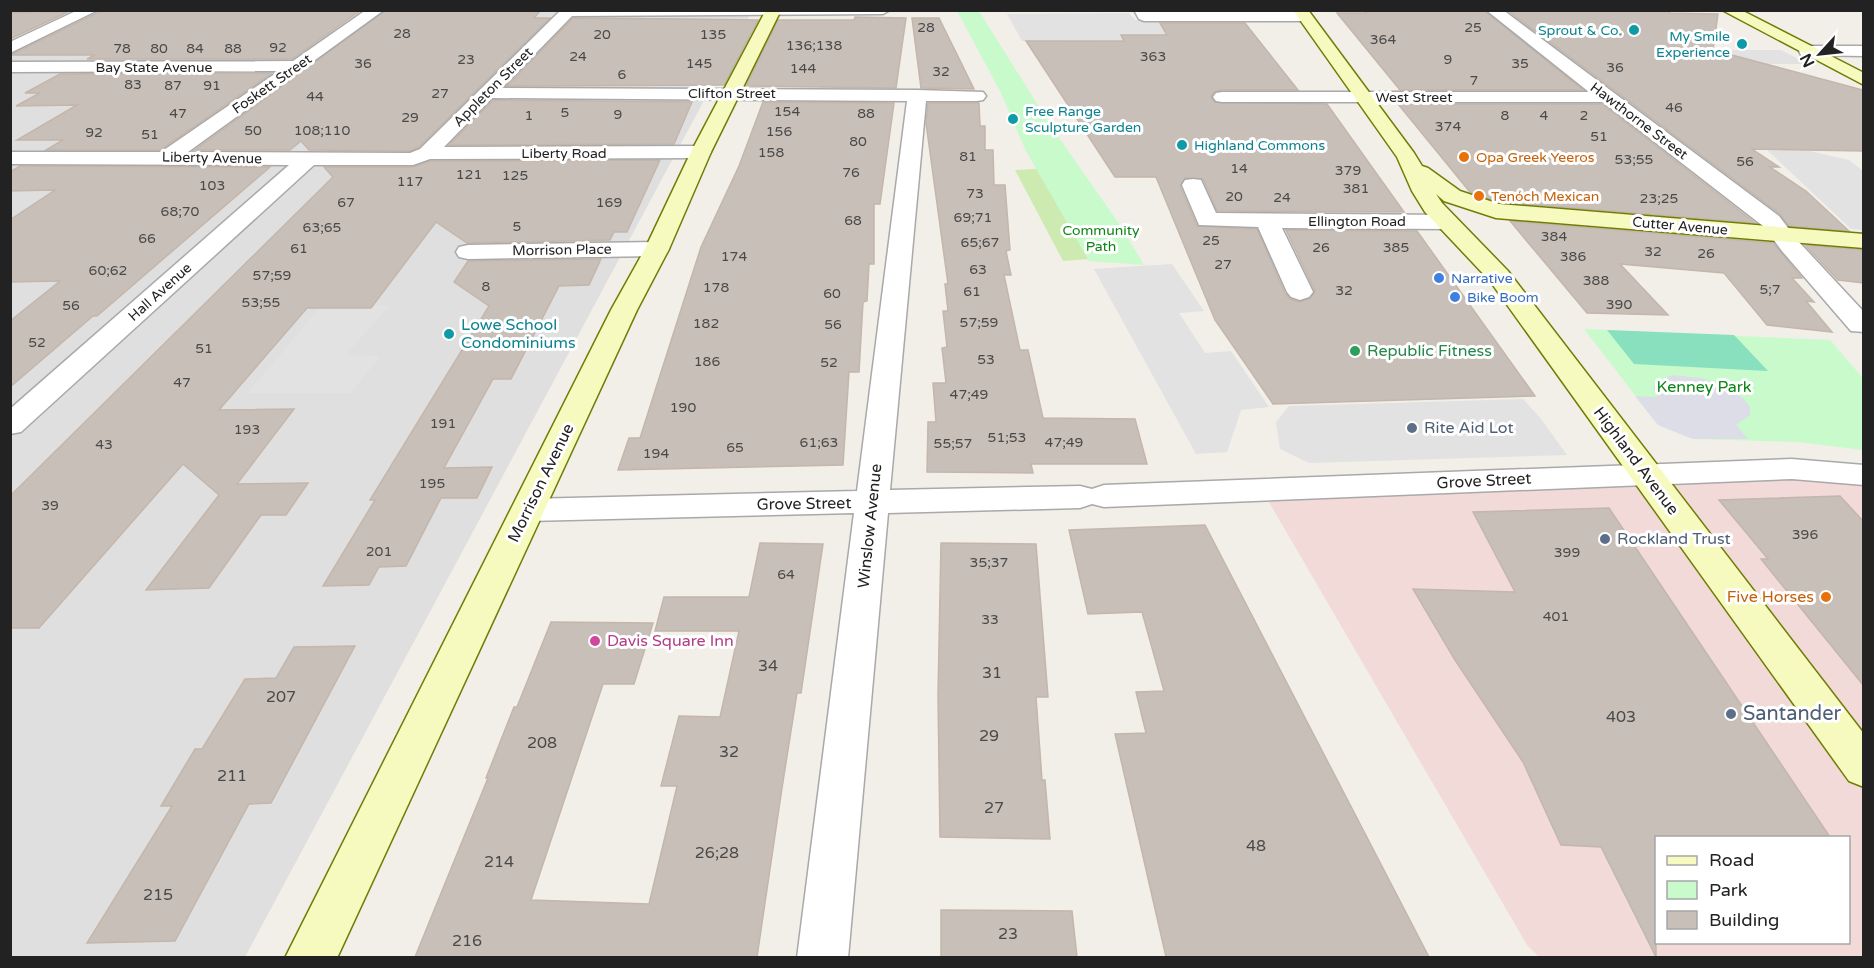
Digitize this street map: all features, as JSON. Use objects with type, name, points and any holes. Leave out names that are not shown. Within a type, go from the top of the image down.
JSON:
[{"type":"main road","points":[[1729,10],[1863,80]]},
{"type":"main road","name":"Morrison Avenue","points":[[310,957],[624,310],[657,249],[701,152],[773,11]]},
{"type":"main road","name":"Highland Avenue","points":[[1302,14],[1407,157],[1448,194],[1469,204],[1496,211]]},
{"type":"main road","name":"Highland Avenue","points":[[1407,157],[1422,191],[1447,222],[1499,276],[1863,768]]},
{"type":"main road","points":[[1496,211],[1473,215],[1469,220],[1481,251],[1499,276]]},
{"type":"main road","name":"Cutter Avenue","points":[[1496,211],[1863,241]]},
{"type":"street","points":[[10,48],[91,10]]},
{"type":"street","name":"Foskett Street","points":[[168,157],[377,10]]},
{"type":"street","points":[[569,11],[883,10]]},
{"type":"street","name":"Hawthorne Street","points":[[1494,10],[1771,221],[1861,325]]},
{"type":"street","name":"Appleton Street","points":[[420,156],[488,93],[569,11]]},
{"type":"street","points":[[1142,13],[1302,14]]},
{"type":"street","points":[[1807,51],[1863,51]]},
{"type":"street","name":"Bay State Avenue","points":[[10,67],[297,66]]},
{"type":"street","name":"Clifton Street","points":[[488,93],[977,96]]},
{"type":"street","name":"Winslow Avenue","points":[[822,957],[917,95]]},
{"type":"street","name":"West Street","points":[[1222,97],[1607,97]]},
{"type":"street","name":"Liberty Road","points":[[420,156],[701,152]]},
{"type":"street","name":"Liberty Avenue","points":[[10,158],[308,159],[420,156]]},
{"type":"street","points":[[10,178],[45,158]]},
{"type":"street","name":"Hall Avenue","points":[[10,425],[308,159]]},
{"type":"street","name":"Ellington Road","points":[[1193,185],[1207,220],[1447,222]]},
{"type":"street","points":[[1267,221],[1300,292]]},
{"type":"street","name":"Morrison Place","points":[[468,252],[657,249]]},
{"type":"street","name":"Grove Street","points":[[528,510],[1092,496],[1792,469],[1863,475]]},
{"type":"shaded area","points":[[107,11],[752,11],[245,957],[11,958],[11,57]]},
{"type":"shaded area","points":[[1129,13],[1135,20],[1158,20],[1167,35],[1122,35],[1124,40],[1022,41],[1007,14]]},
{"type":"shaded area","points":[[1702,50],[1781,50],[1808,64],[1766,64]]},
{"type":"shaded area","points":[[1796,148],[1849,160],[1863,171],[1863,230],[1851,229],[1766,149]]},
{"type":"shaded area","points":[[1172,264],[1204,311],[1179,313],[1205,353],[1231,351],[1269,407],[1241,410],[1227,452],[1196,454],[1094,269]]},
{"type":"shaded area","points":[[324,303],[389,306],[346,355],[380,356],[351,393],[248,393]]},
{"type":"shaded area","points":[[1672,375],[1702,378],[1732,390],[1743,398],[1750,407],[1750,415],[1736,425],[1748,439],[1693,439],[1658,425],[1635,396],[1658,397],[1653,388],[1656,382]]},
{"type":"shaded area","name":"Rite Aid Lot","points":[[1523,399],[1567,455],[1309,463],[1280,449],[1276,422],[1289,406]]},
{"type":"shaded area","points":[[1863,475],[1863,957],[1539,957],[1527,945],[1259,485]]},
{"type":"green space","name":"Community Path","points":[[957,11],[979,11],[1053,129],[1122,228],[1144,265],[1089,261],[1026,151],[1000,91]]},
{"type":"green space","points":[[1049,168],[1104,258],[1063,261],[1015,170]]},
{"type":"green space","name":"Kenney Park","points":[[1584,329],[1830,340],[1863,378],[1863,450],[1798,442],[1693,439],[1658,425]]},
{"type":"green space","points":[[1607,330],[1734,335],[1768,371],[1634,364]]},
{"type":"building","points":[[117,10],[361,10],[292,59],[87,59],[95,55],[10,55],[99,12]]},
{"type":"building","points":[[386,10],[541,10],[534,18],[550,18],[419,147],[410,151],[309,150],[301,141],[290,150],[195,150]]},
{"type":"building","points":[[1364,10],[1484,10],[1583,90],[1400,90],[1337,13],[1366,13]]},
{"type":"building","points":[[1507,10],[1665,10],[1670,13],[1718,14],[1713,50],[1863,90],[1863,151],[1752,149],[1779,167],[1770,167],[1806,191],[1849,231],[1789,226],[1780,214]]},
{"type":"building","points":[[68,12],[10,39],[10,13]]},
{"type":"building","points":[[855,17],[906,18],[896,88],[746,86],[778,20],[854,20]]},
{"type":"building","points":[[573,18],[758,20],[724,85],[507,86]]},
{"type":"building","points":[[912,18],[939,18],[974,89],[921,88]]},
{"type":"building","points":[[1160,23],[1245,23],[1298,90],[1222,90],[1216,91],[1211,96],[1214,102],[1327,104],[1404,212],[1217,211],[1203,179],[1185,178],[1180,186],[1197,226],[1257,229],[1285,293],[1290,299],[1299,302],[1311,298],[1315,291],[1286,230],[1417,231],[1535,396],[1273,404],[1215,320],[1156,177],[1115,177],[1026,41],[1124,41],[1121,35],[1167,35]]},
{"type":"building","points":[[272,73],[160,150],[46,150],[63,140],[17,140],[77,105],[16,106],[40,93],[25,93],[60,74]]},
{"type":"building","points":[[493,100],[692,102],[674,144],[449,145]]},
{"type":"building","points":[[763,102],[894,103],[880,204],[874,204],[874,264],[869,264],[867,301],[863,302],[859,372],[849,372],[843,465],[618,470],[629,438],[640,438],[701,247],[739,166]]},
{"type":"building","points":[[928,103],[979,103],[980,126],[985,126],[985,150],[993,150],[994,185],[1005,185],[1010,250],[1006,251],[1011,275],[1004,275],[1020,350],[1028,350],[1043,418],[1135,419],[1147,464],[1031,464],[1033,473],[927,472],[928,422],[936,422],[933,383],[946,383],[942,348],[947,347],[943,311],[948,311],[945,284],[948,284],[926,123]]},
{"type":"building","points":[[1398,104],[1602,104],[1755,223],[1499,202],[1470,192]]},
{"type":"building","points":[[660,160],[627,232],[614,232],[610,240],[467,243],[436,222],[371,308],[307,308],[219,410],[294,409],[237,484],[308,483],[286,515],[261,515],[209,588],[146,590],[219,495],[183,464],[39,628],[10,628],[10,496],[333,177],[324,167],[413,167],[430,161]]},
{"type":"building","points":[[20,166],[270,167],[97,316],[93,316],[10,387],[10,321],[60,281],[10,282],[10,220],[55,190],[10,191],[10,172]]},
{"type":"building","points":[[1510,221],[1773,243],[1802,278],[1792,278],[1814,302],[1806,301],[1832,332],[1767,325],[1724,273],[1620,264],[1668,315],[1587,313]]},
{"type":"building","points":[[1805,245],[1863,250],[1863,283],[1838,280]]},
{"type":"building","points":[[601,259],[589,285],[559,286],[511,379],[493,379],[444,468],[492,467],[477,498],[441,498],[406,566],[379,567],[369,585],[323,586],[375,500],[370,500],[489,306],[454,282],[468,261]]},
{"type":"building","points":[[1840,496],[1863,521],[1863,685],[1761,559],[1768,559],[1719,500]]},
{"type":"building","points":[[1609,508],[1829,836],[1655,836],[1656,957],[1601,847],[1561,845],[1523,762],[1455,660],[1413,589],[1515,592],[1473,512]]},
{"type":"building","points":[[1205,525],[1429,957],[1166,957],[1115,734],[1146,733],[1136,692],[1164,691],[1142,612],[1088,614],[1069,530]]},
{"type":"building","points":[[760,543],[823,544],[801,693],[797,693],[757,957],[415,957],[488,778],[486,778],[514,707],[517,707],[551,622],[653,623],[634,684],[603,684],[531,900],[649,904],[677,786],[661,786],[679,716],[720,717],[739,631],[655,631],[664,597],[749,597]]},
{"type":"building","points":[[941,543],[1036,544],[1048,697],[1036,697],[1042,780],[1045,780],[1050,839],[940,837],[938,696]]},
{"type":"building","points":[[355,646],[271,803],[249,804],[175,941],[87,943],[172,806],[161,806],[195,749],[202,749],[245,679],[276,678],[294,647]]},
{"type":"building","points":[[941,910],[1072,911],[1077,957],[941,957]]},
{"type":"place","name":"Sprout & Co.","points":[[1634,30]]},
{"type":"place","name":"My Smile Experience","points":[[1742,44]]},
{"type":"place","name":"Free Range Sculpture Garden","points":[[1013,119]]},
{"type":"place","name":"Highland Commons","points":[[1182,145]]},
{"type":"place","name":"Opa Greek Yeeros","points":[[1464,157]]},
{"type":"place","name":"Tenóch Mexican","points":[[1479,196]]},
{"type":"place","name":"Narrative","points":[[1439,278]]},
{"type":"place","name":"Bike Boom","points":[[1455,297]]},
{"type":"place","name":"Lowe School Condominiums","points":[[449,334]]},
{"type":"place","name":"Republic Fitness","points":[[1355,351]]},
{"type":"place","name":"Rite Aid Lot","points":[[1412,428]]},
{"type":"place","name":"Rockland Trust","points":[[1605,539]]},
{"type":"place","name":"Five Horses","points":[[1826,597]]},
{"type":"place","name":"Davis Square Inn","points":[[595,641]]},
{"type":"place","name":"Santander","points":[[1731,714]]}]
